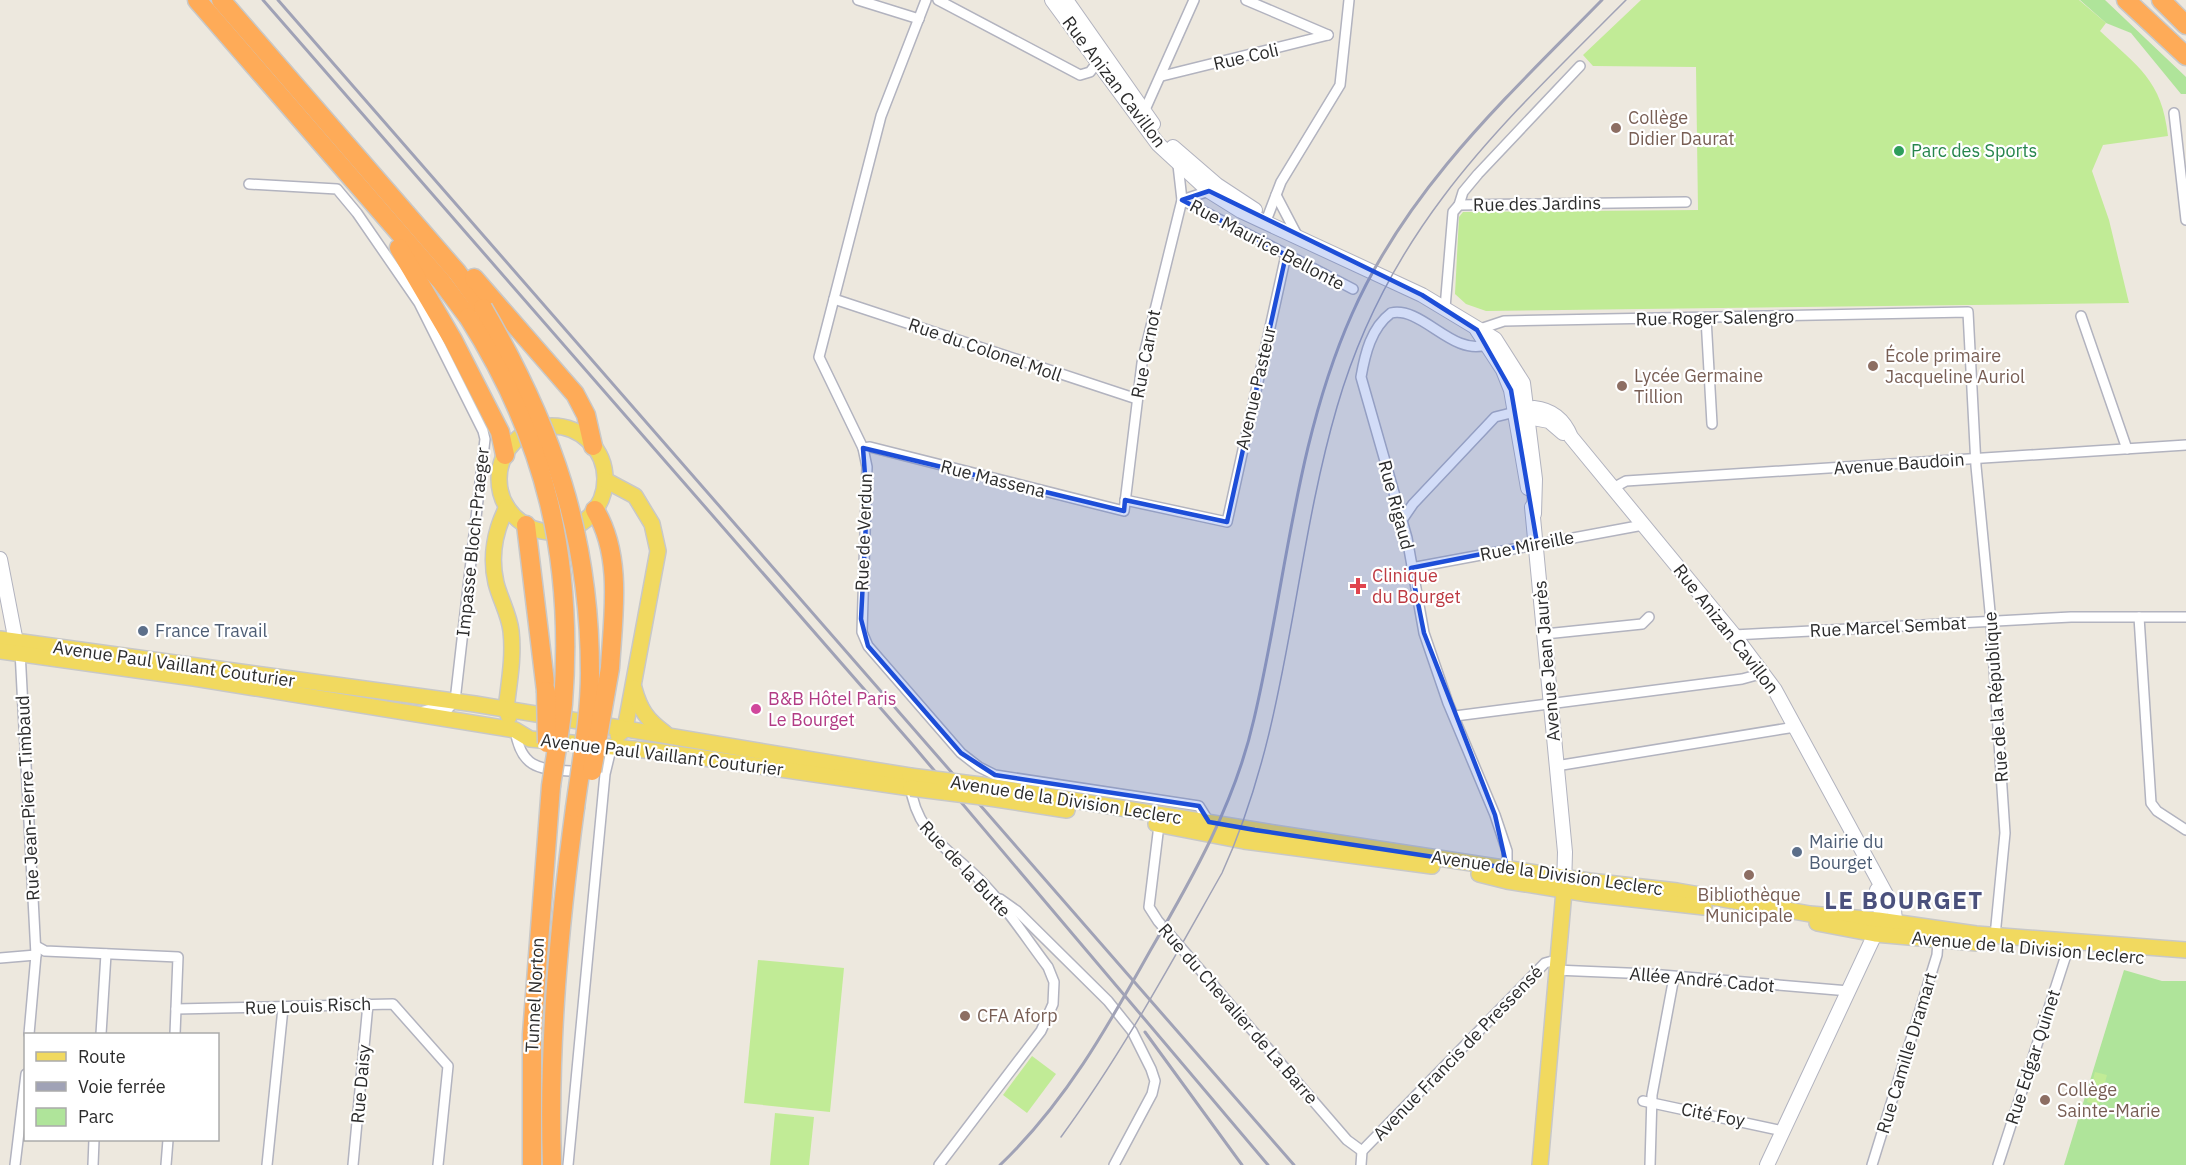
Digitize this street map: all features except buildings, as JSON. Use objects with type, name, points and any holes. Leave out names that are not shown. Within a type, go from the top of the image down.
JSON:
[{"type":"highway","points":[[197,0],[389,224],[441,281],[475,312]]},
{"type":"highway","points":[[221,0],[457,272],[475,312],[533,401],[564,483],[575,523],[588,614],[590,674],[562,903],[550,1098],[552,1165]]},
{"type":"highway","points":[[2126,0],[2186,56]]},
{"type":"highway","points":[[2161,0],[2186,24]]},
{"type":"highway","points":[[389,224],[387,232],[410,264],[453,340],[500,432],[504,455]]},
{"type":"highway","points":[[457,272],[468,271],[575,394],[586,415],[593,446]]},
{"type":"highway","name":"Tunnel Norton","points":[[475,312],[535,450],[558,537],[565,612],[562,707],[546,825],[532,1034],[532,1165]]},
{"type":"highway","points":[[575,808],[591,776],[610,668],[614,596],[611,557],[603,522],[595,510]]},
{"type":"highway","points":[[526,525],[545,667],[548,724],[546,764],[551,786]]},
{"type":"main road","name":"Rue Anizan Cavillon","points":[[1052,0],[1139,120],[1178,165],[1209,191],[1241,211],[1445,308],[1477,330],[1495,339],[1522,383],[1522,412]]},
{"type":"main road","name":"Rue Anizan Cavillon","points":[[1066,0],[1163,137],[1184,157],[1266,221]]},
{"type":"main road","name":"Rue Anizan Cavillon","points":[[1477,330],[1503,370],[1522,412]]},
{"type":"main road","name":"Rue Anizan Cavillon","points":[[1522,412],[1534,408],[1554,413],[1567,428],[1570,437],[1764,673],[1894,909],[1895,922]]},
{"type":"main road","name":"Avenue Jean Jaurès","points":[[1522,412],[1537,543],[1560,807],[1564,883]]},
{"type":"main road","points":[[539,428],[568,429],[582,435],[593,446],[600,456],[605,480],[595,510],[584,521],[571,529],[555,532],[540,531],[526,525],[507,507],[500,490],[500,472],[504,455],[525,433],[539,428]]},
{"type":"main road","points":[[605,480],[635,496],[652,524],[658,551],[633,684],[617,738]]},
{"type":"main road","points":[[507,507],[499,523],[493,555],[496,582],[511,631],[512,659],[506,709],[515,730]]},
{"type":"main road","points":[[0,559],[19,648]]},
{"type":"main road","name":"Avenue Paul Vaillant Couturier","points":[[0,639],[19,648],[515,730],[530,739],[567,742],[667,735],[910,782]]},
{"type":"main road","name":"Avenue Paul Vaillant Couturier","points":[[0,651],[19,648],[455,701],[506,709],[617,738],[726,760],[910,782]]},
{"type":"main road","points":[[633,684],[640,709],[647,720],[667,735]]},
{"type":"main road","name":"Avenue de la Division Leclerc","points":[[910,782],[1209,822],[1508,868],[1564,883]]},
{"type":"main road","name":"Avenue de la Division Leclerc","points":[[986,792],[1245,841],[1454,870],[1810,914],[1938,941],[2068,949],[2186,960]]},
{"type":"main road","name":"Rue Anizan Cavillon","points":[[1874,875],[1882,907],[1876,927]]},
{"type":"main road","points":[[1544,1164],[1556,965],[1564,883]]},
{"type":"main road","name":"Avenue de la Division Leclerc","points":[[1876,927],[1895,922],[1995,936],[2186,950]]},
{"type":"main road","points":[[1767,1165],[1849,991],[1876,927]]},
{"type":"street","points":[[858,0],[919,19]]},
{"type":"street","name":"Rue de Verdun","points":[[926,0],[881,116],[819,357],[863,448],[867,467],[862,632],[868,646],[961,753],[979,767],[995,775],[1199,806],[1209,822]]},
{"type":"street","points":[[938,0],[1080,75],[1090,72],[1097,63]]},
{"type":"street","points":[[1144,112],[1194,0]]},
{"type":"street","name":"Rue Coli","points":[[1162,76],[1328,35],[1246,0]]},
{"type":"street","points":[[1266,221],[1275,195],[1340,86],[1349,0]]},
{"type":"street","points":[[1459,205],[1463,192],[1478,174],[1580,66]]},
{"type":"street","points":[[2174,113],[2186,219]]},
{"type":"street","points":[[1178,165],[1182,200],[1209,191]]},
{"type":"street","name":"Impasse Bloch-Praeger","points":[[249,184],[337,189],[364,222],[419,303],[483,431],[485,439],[481,485],[455,701]]},
{"type":"street","points":[[1275,195],[1298,237]]},
{"type":"street","name":"Rue Maurice Bellonte","points":[[1182,200],[1353,289]]},
{"type":"street","name":"Rue Carnot","points":[[1124,511],[1142,363],[1182,200]]},
{"type":"street","name":"Rue des Jardins","points":[[1445,308],[1453,212],[1459,205],[1686,202]]},
{"type":"street","name":"Avenue Pasteur","points":[[1125,500],[1227,522],[1286,255]]},
{"type":"street","name":"Rue du Colonel Moll","points":[[834,300],[1137,399]]},
{"type":"street","name":"Rue Rigaud","points":[[1486,345],[1469,348],[1397,312],[1381,322],[1365,351],[1361,377],[1402,520],[1424,633],[1495,815],[1507,851],[1508,868]]},
{"type":"street","name":"Rue Roger Salengro","points":[[1477,330],[1504,321],[1955,312]]},
{"type":"street","name":"Rue de la République","points":[[1955,312],[1968,312],[1976,459],[1991,622],[2005,832],[1995,936]]},
{"type":"street","points":[[2082,316],[2127,449]]},
{"type":"street","points":[[1706,318],[1712,423]]},
{"type":"street","points":[[1402,520],[1413,504],[1495,417],[1522,412]]},
{"type":"street","name":"Avenue Baudoin","points":[[1613,488],[1626,481],[2186,445]]},
{"type":"street","name":"Rue Massena","points":[[863,448],[870,447],[1124,511]]},
{"type":"street","name":"Rue Mireille","points":[[1411,568],[1643,525]]},
{"type":"street","points":[[1545,634],[1642,624],[1649,617]]},
{"type":"street","points":[[2139,617],[2151,803],[2157,810],[2186,830]]},
{"type":"street","name":"Rue Marcel Sembat","points":[[1734,635],[1991,622],[2186,617]]},
{"type":"street","name":"Rue Jean-Pierre Timbaud","points":[[19,648],[36,951],[29,1033]]},
{"type":"street","points":[[1455,716],[1742,679],[1764,673]]},
{"type":"street","name":"Avenue Paul Vaillant Couturier","points":[[416,714],[434,708],[447,710],[455,701]]},
{"type":"street","points":[[1556,766],[1795,727]]},
{"type":"street","points":[[515,730],[524,757],[534,767],[605,774]]},
{"type":"street","points":[[568,1165],[605,774],[617,738]]},
{"type":"street","name":"Rue de la Butte","points":[[910,782],[912,804],[922,823],[990,892],[1048,967],[1054,982],[1053,1004],[1041,1031],[939,1165]]},
{"type":"street","name":"Rue du Chevalier de La Barre","points":[[1159,825],[1149,906],[1158,921],[1347,1140],[1362,1151]]},
{"type":"street","points":[[990,892],[1017,911],[1108,1001],[1132,1031],[1155,1081],[1152,1094],[1114,1165]]},
{"type":"street","name":"Rue Camille Dramart","points":[[1872,1165],[1937,955],[1938,941]]},
{"type":"street","name":"Rue Edgar Quinet","points":[[1998,1165],[2068,949]]},
{"type":"street","points":[[0,957],[36,951],[178,957],[175,1033]]},
{"type":"street","points":[[101,1033],[105,954]]},
{"type":"street","name":"Avenue Francis de Pressensé","points":[[1362,1151],[1545,963],[1556,965]]},
{"type":"street","name":"Allée André Cadot","points":[[1556,965],[1849,991]]},
{"type":"street","points":[[1650,1165],[1647,1102],[1674,977]]},
{"type":"street","name":"Rue Daisy","points":[[353,1165],[368,1004]]},
{"type":"street","name":"Rue Louis Risch","points":[[176,1010],[393,1004],[448,1066],[438,1165]]},
{"type":"street","points":[[267,1165],[283,1008]]},
{"type":"street","points":[[15,1165],[24,1091]]},
{"type":"street","name":"Cité Foy","points":[[1647,1102],[1783,1131]]},
{"type":"street","points":[[93,1165],[94,1141]]},
{"type":"street","points":[[166,1165],[168,1141]]},
{"type":"street","points":[[1361,1165],[1362,1151]]},
{"type":"highlighted area","points":[[1209,191],[1422,295],[1477,330],[1511,390],[1537,543],[1411,568],[1424,633],[1495,815],[1507,868],[1209,822],[1199,806],[995,775],[961,753],[868,646],[861,619],[867,503],[863,448],[1124,511],[1125,500],[1227,522],[1286,255],[1182,200]]},
{"type":"green space","name":"Parc des Sports","points":[[1641,0],[2079,0],[2106,23],[2100,31],[2146,76],[2154,88],[2165,117],[2168,136],[2103,145],[2092,171],[2109,220],[2129,303],[1486,311],[1466,304],[1455,294],[1459,217],[1463,212],[1698,210],[1696,67],[1593,66],[1583,55]]},
{"type":"green space","points":[[2080,0],[2105,0],[2186,77],[2186,94],[2181,94],[2131,33],[2106,23]]},
{"type":"green space","points":[[758,960],[844,968],[830,1112],[744,1103]]},
{"type":"green space","points":[[2124,970],[2162,981],[2186,981],[2186,1165],[2064,1165]]},
{"type":"green space","points":[[1032,1056],[1056,1074],[1027,1113],[1003,1095]]},
{"type":"green space","points":[[2095,1072],[2107,1075],[2099,1105],[2087,1102]]},
{"type":"green space","points":[[775,1113],[814,1117],[809,1165],[770,1165]]},
{"type":"tram line","points":[[1061,1137],[1105,1073],[1165,974],[1222,873],[1245,817],[1276,701],[1322,465],[1337,407],[1359,343],[1386,285],[1418,233],[1453,184],[1492,137],[1626,0]]},
{"type":"railway","points":[[263,0],[911,743],[1268,1165]]},
{"type":"railway","points":[[278,0],[1294,1165]]},
{"type":"railway","points":[[1000,1165],[1045,1116],[1101,1036],[1182,895],[1224,810],[1246,750],[1254,719],[1304,463],[1317,412],[1352,314],[1375,268],[1401,225],[1462,146],[1602,0]]},
{"type":"railway","points":[[1145,1032],[1242,1165]]},
{"type":"place","name":"Collège Didier Daurat","points":[[1616,128]]},
{"type":"place","name":"Parc des Sports","points":[[1899,151]]},
{"type":"place","name":"École primaire Jacqueline Auriol","points":[[1873,366]]},
{"type":"place","name":"Lycée Germaine Tillion","points":[[1622,386]]},
{"type":"place","name":"Clinique du Bourget","points":[[1358,586]]},
{"type":"place","name":"France Travail","points":[[143,631]]},
{"type":"place","name":"B&B Hôtel Paris Le Bourget","points":[[756,709]]},
{"type":"place","name":"Mairie du Bourget","points":[[1797,852]]},
{"type":"place","name":"Bibliothèque Municipale","points":[[1749,875]]},
{"type":"place","name":"CFA Aforp","points":[[965,1016]]},
{"type":"place","name":"Collège Sainte-Marie","points":[[2045,1100]]},
{"type":"district","name":"LE BOURGET","points":[[1904,901]]}]
